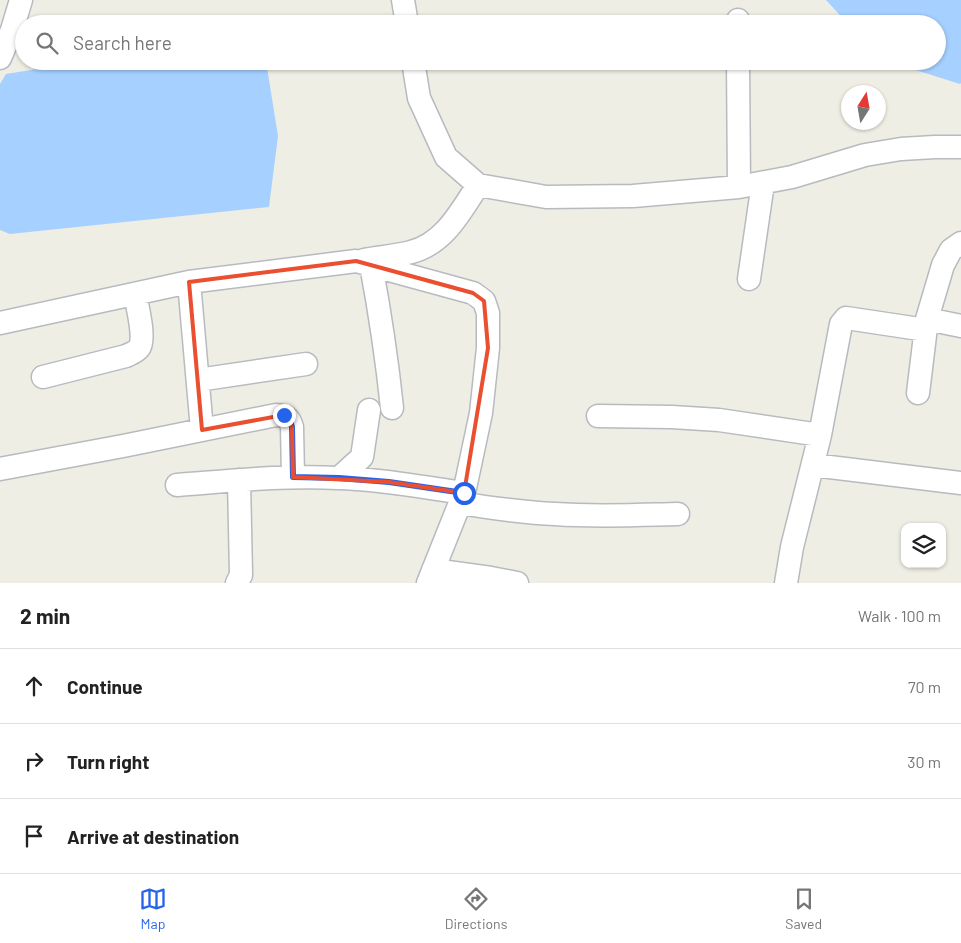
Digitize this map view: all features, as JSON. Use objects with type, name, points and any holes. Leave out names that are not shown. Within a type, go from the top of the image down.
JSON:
[{"type":"street","points":[[16,15],[21,0]]},
{"type":"street","points":[[402,0],[404,15]]},
{"type":"street","points":[[0,58],[15,20]]},
{"type":"street","points":[[414,70],[419,98],[446,157],[478,185],[546,197],[633,196],[739,187],[792,177],[874,153],[901,149],[961,147]]},
{"type":"street","points":[[738,70],[739,187]]},
{"type":"street","points":[[749,279],[762,183]]},
{"type":"street","points":[[0,323],[189,282],[363,263],[412,252],[434,241],[451,224],[478,185]]},
{"type":"street","points":[[918,393],[927,325],[942,265],[952,250],[961,243]]},
{"type":"street","points":[[363,263],[382,325],[392,408]]},
{"type":"street","points":[[363,263],[473,293],[484,301],[488,313],[488,348],[481,413],[462,498],[431,576],[517,583]]},
{"type":"street","points":[[189,282],[202,430]]},
{"type":"street","points":[[43,377],[126,356],[140,347],[142,339],[135,294]]},
{"type":"street","points":[[786,583],[792,547],[820,435],[841,324],[846,318],[961,326]]},
{"type":"street","points":[[198,380],[306,364]]},
{"type":"street","points":[[339,478],[362,457],[369,410]]},
{"type":"street","points":[[0,469],[284,415],[290,420],[292,427],[293,477]]},
{"type":"street","points":[[598,416],[719,420],[820,435]]},
{"type":"street","points":[[813,465],[961,482]]},
{"type":"street","points":[[177,485],[293,477],[339,478],[389,482],[462,498],[555,514],[609,516],[678,514]]},
{"type":"street","points":[[237,583],[241,575],[239,480]]},
{"type":"highlighted area","points":[[356,261],[473,293],[484,301],[488,348],[464,493],[389,482],[293,477],[292,427],[284,415],[202,430],[189,282]]},
{"type":"water","points":[[826,0],[961,0],[961,83],[916,70],[946,70],[946,15],[840,15]]},
{"type":"water","points":[[31,70],[267,70],[278,136],[269,207],[10,234],[0,230],[0,84],[6,74]]},
{"type":"route","points":[[284,415],[290,420],[292,427],[293,477],[389,482],[464,493]]}]
